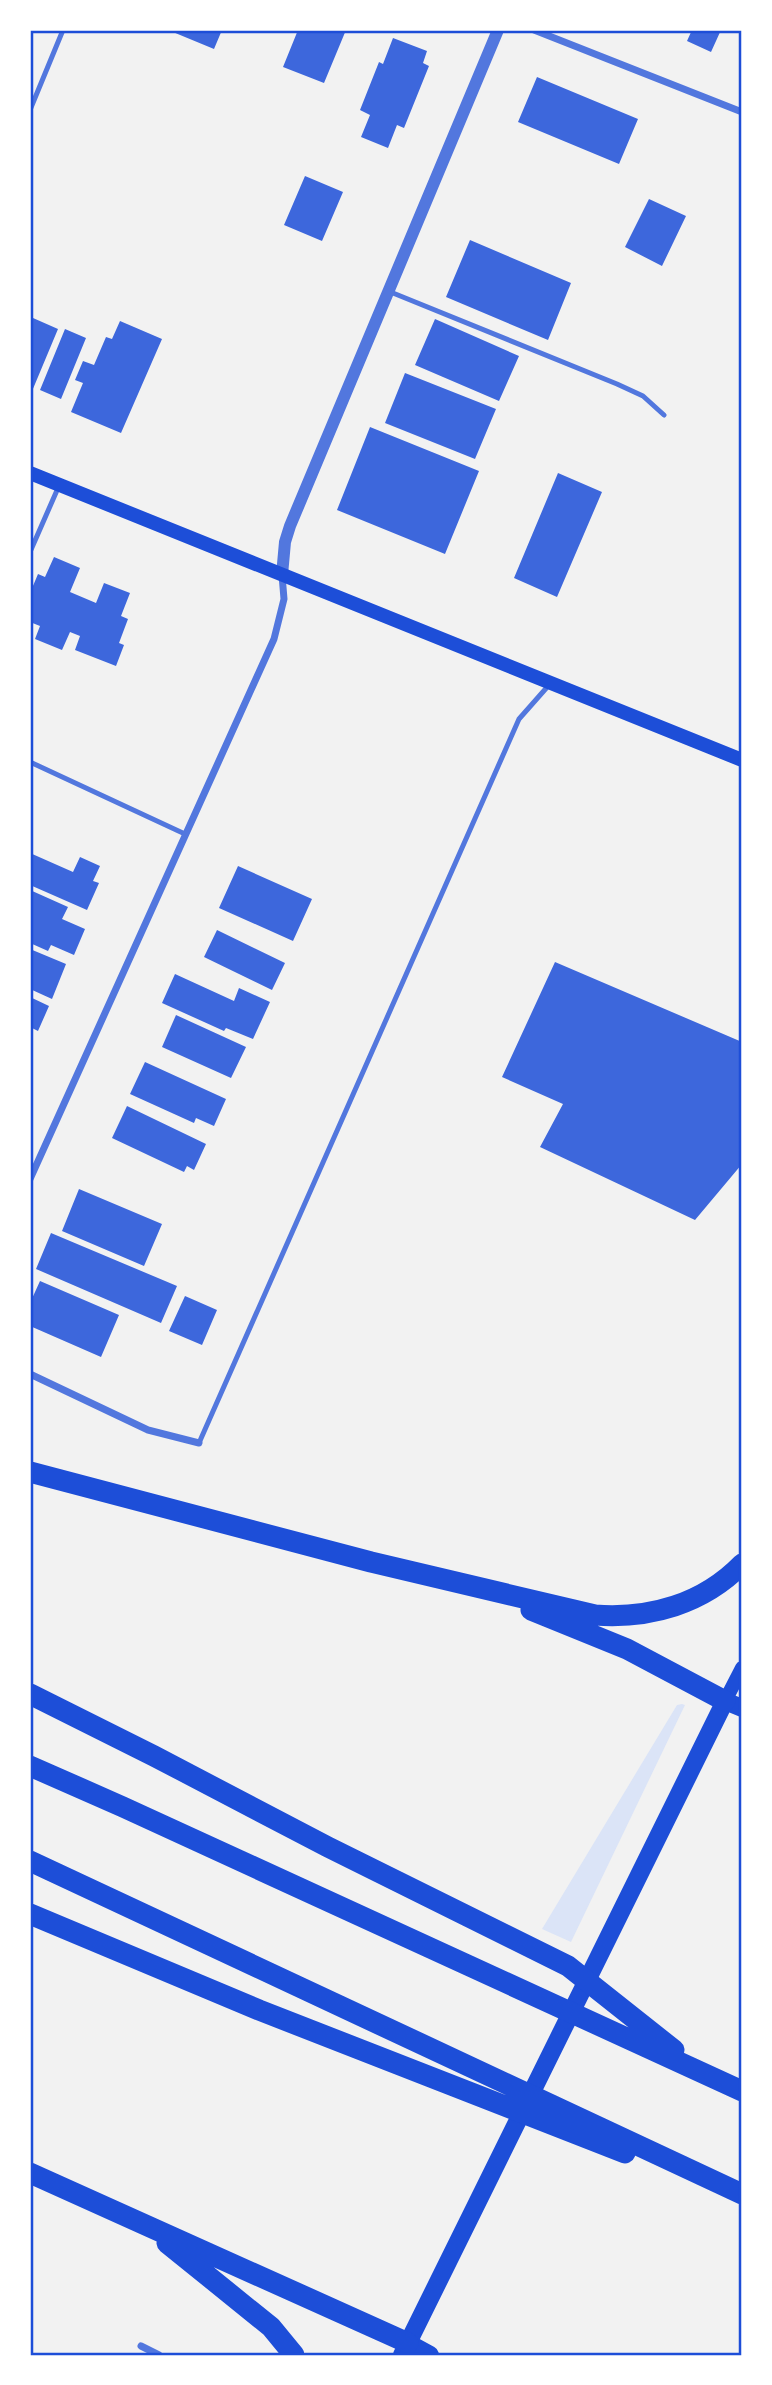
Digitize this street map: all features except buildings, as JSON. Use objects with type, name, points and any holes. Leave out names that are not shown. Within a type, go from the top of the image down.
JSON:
[{"type":"highway","points":[[30,1472],[371,1562],[595,1615],[662,1611],[678,1606],[723,1581],[742,1564]]},
{"type":"highway","points":[[458,1582],[626,1649],[734,1704]]},
{"type":"highway","points":[[30,1694],[568,1966],[700,2071]]},
{"type":"highway","points":[[30,1766],[742,2091]]},
{"type":"highway","points":[[30,1861],[742,2197]]},
{"type":"highway","points":[[37,1916],[259,2010],[742,2197]]},
{"type":"highway","points":[[30,2173],[141,2222],[405,2349]]},
{"type":"highway","points":[[141,2222],[271,2327],[294,2355]]},
{"type":"main road","points":[[30,473],[742,760]]},
{"type":"main road","points":[[430,2355],[405,2349],[734,1704],[742,1668]]},
{"type":"street","points":[[30,1179],[274,639],[284,599],[282,575],[289,526],[498,30]]},
{"type":"street","points":[[534,30],[742,112]]},
{"type":"street","points":[[30,1374],[148,1430],[199,1443]]},
{"type":"street","points":[[141,2346],[159,2355]]},
{"type":"lane","points":[[30,110],[63,30]]},
{"type":"lane","points":[[388,291],[617,384],[643,396],[664,415]]},
{"type":"lane","points":[[30,552],[60,485]]},
{"type":"lane","points":[[199,1443],[519,719],[551,683]]},
{"type":"lane","points":[[30,762],[185,834]]},
{"type":"shaded area","points":[[677,1705],[685,1705],[571,1942],[542,1929]]}]
